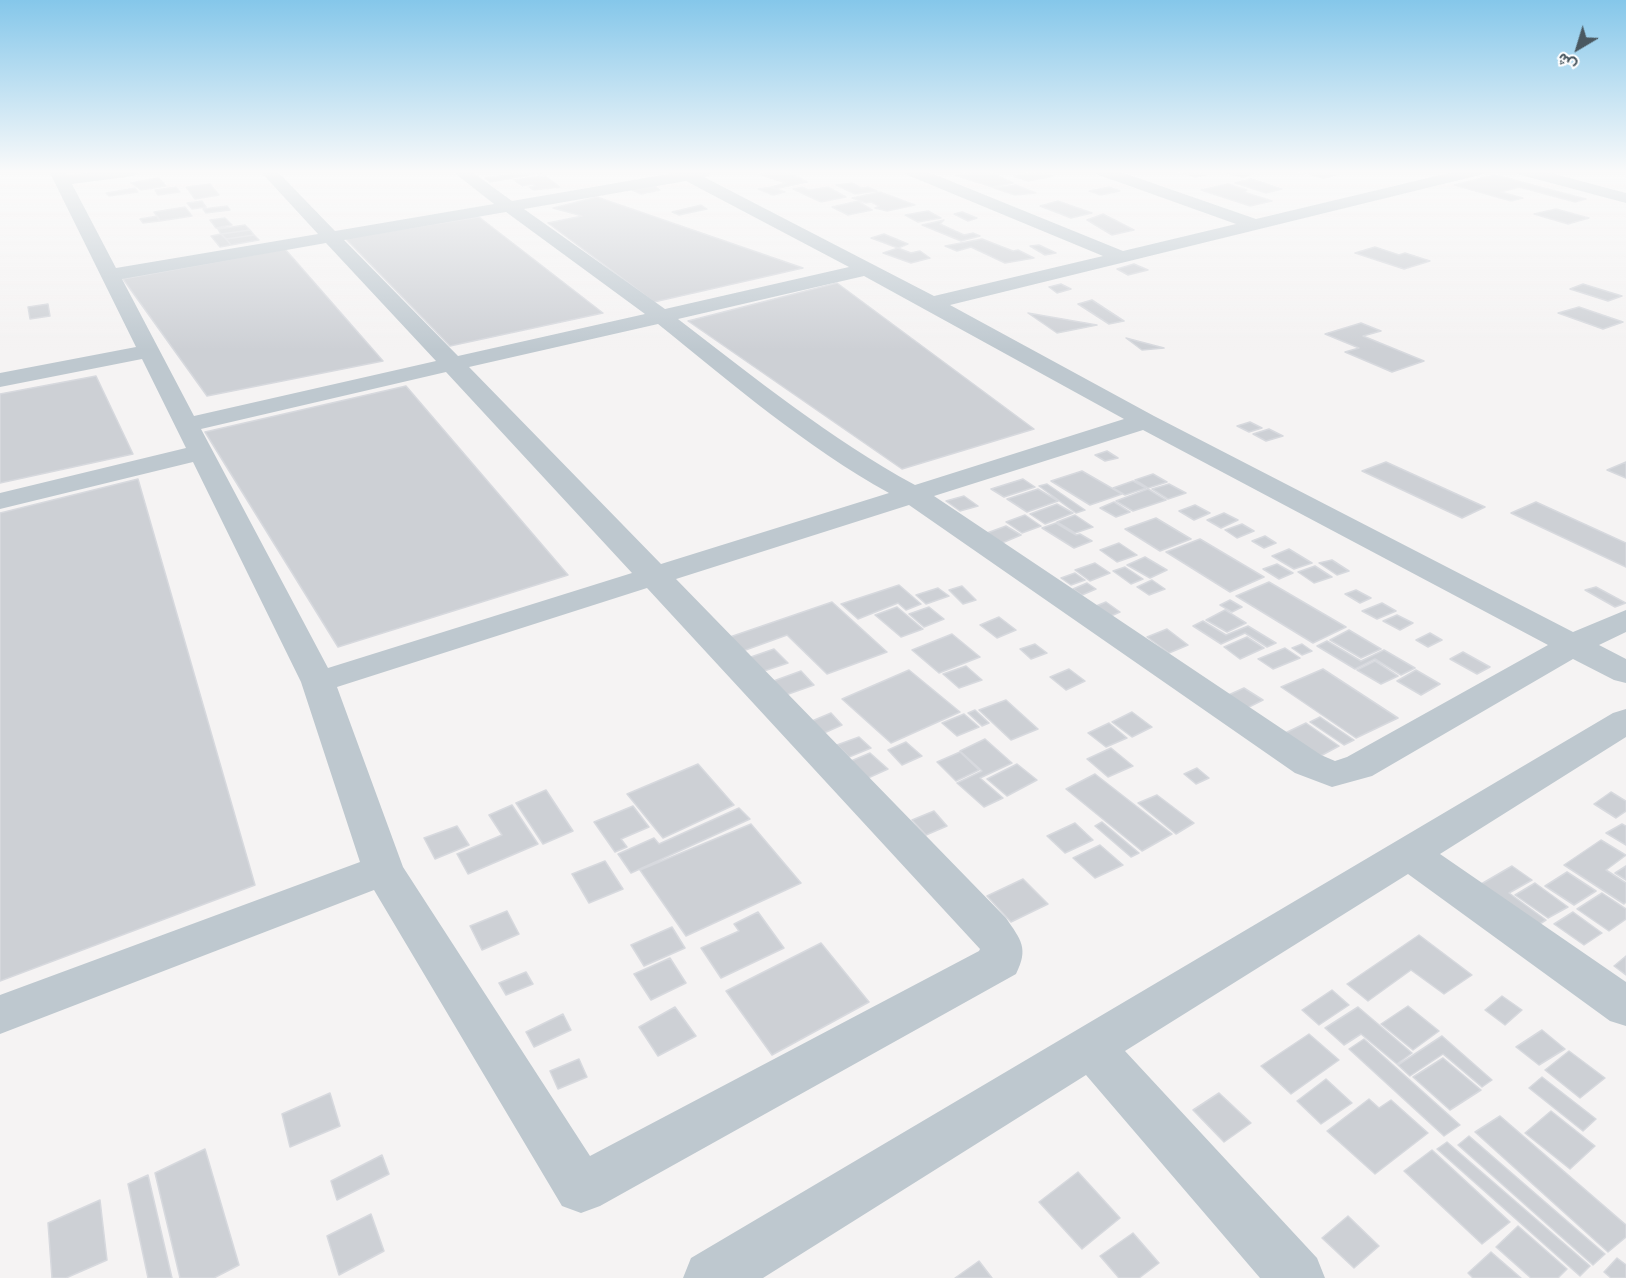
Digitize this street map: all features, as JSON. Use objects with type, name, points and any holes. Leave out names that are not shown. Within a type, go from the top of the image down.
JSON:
[{"type":"street","points":[[87,231],[318,682],[383,870],[581,1188],[1000,961],[1002,947],[991,930],[325,231]]},
{"type":"street","points":[[110,275],[367,231]]},
{"type":"street","points":[[542,231],[660,315],[740,378],[862,467],[912,494],[1308,764],[1332,774],[1359,767],[1573,645],[1626,620]]},
{"type":"street","points":[[798,231],[1145,421],[1626,673]]},
{"type":"street","points":[[1057,231],[1122,257]]},
{"type":"street","points":[[931,303],[1232,231]]},
{"type":"street","points":[[0,501],[193,439],[451,363],[868,269]]},
{"type":"street","points":[[0,380],[148,351]]},
{"type":"street","points":[[318,682],[1145,421]]},
{"type":"street","points":[[711,1278],[1626,721]]},
{"type":"street","points":[[1409,853],[1626,1008]]},
{"type":"street","points":[[0,1015],[383,870]]},
{"type":"street","points":[[1091,1047],[1297,1278]]},
{"type":"building","points":[[219,231],[245,231],[221,234]]},
{"type":"building","points":[[251,231],[254,235],[226,239],[221,234]]},
{"type":"building","points":[[392,231],[497,231],[603,313],[450,346],[345,238]]},
{"type":"building","points":[[558,231],[695,231],[803,268],[654,302]]},
{"type":"building","points":[[936,231],[954,231],[964,235],[973,233],[980,236],[961,241]]},
{"type":"building","points":[[1105,231],[1131,231],[1112,235]]},
{"type":"building","points":[[221,234],[231,245],[220,247],[211,236]]},
{"type":"building","points":[[884,234],[908,244],[898,248],[871,238]]},
{"type":"building","points":[[254,235],[259,240],[231,245],[226,239]]},
{"type":"building","points":[[982,239],[1013,251],[1018,250],[1034,258],[1005,263],[971,247],[957,251],[945,246]]},
{"type":"building","points":[[1039,245],[1056,253],[1045,255],[1030,246]]},
{"type":"building","points":[[1375,247],[1399,255],[1405,253],[1430,261],[1404,269],[1355,253]]},
{"type":"building","points":[[898,248],[911,253],[920,251],[930,258],[911,263],[883,253]]},
{"type":"building","points":[[285,249],[383,361],[207,396],[123,279]]},
{"type":"building","points":[[1134,264],[1148,270],[1128,275],[1117,269]]},
{"type":"building","points":[[837,283],[1034,429],[902,469],[688,321]]},
{"type":"building","points":[[1061,284],[1071,289],[1057,293],[1049,287]]},
{"type":"building","points":[[1583,284],[1622,296],[1608,301],[1570,289]]},
{"type":"building","points":[[1092,300],[1124,321],[1109,324],[1078,304]]},
{"type":"building","points":[[48,304],[50,316],[30,319],[28,307]]},
{"type":"building","points":[[1579,307],[1623,322],[1603,329],[1558,313]]},
{"type":"building","points":[[1028,313],[1097,325],[1057,333]]},
{"type":"building","points":[[1361,323],[1381,331],[1363,336],[1424,361],[1392,372],[1345,352],[1359,348],[1325,334]]},
{"type":"building","points":[[1126,338],[1164,348],[1142,350]]},
{"type":"building","points":[[96,376],[133,454],[0,483],[0,394]]},
{"type":"building","points":[[406,386],[568,575],[338,647],[205,432]]},
{"type":"building","points":[[1250,422],[1262,428],[1249,432],[1237,426]]},
{"type":"building","points":[[1269,429],[1283,436],[1266,441],[1253,434]]},
{"type":"building","points":[[1107,451],[1118,458],[1105,461],[1095,455]]},
{"type":"building","points":[[1386,462],[1485,507],[1462,518],[1362,471]]},
{"type":"building","points":[[1626,462],[1626,478],[1607,470]]},
{"type":"building","points":[[1082,471],[1122,494],[1090,505],[1051,481]]},
{"type":"building","points":[[1153,474],[1167,482],[1148,488],[1135,480]]},
{"type":"building","points":[[138,479],[255,885],[0,981],[0,513]]},
{"type":"building","points":[[1023,479],[1035,487],[1004,497],[991,489]]},
{"type":"building","points":[[1133,481],[1146,488],[1125,495],[1113,488]]},
{"type":"building","points":[[1047,484],[1085,510],[1076,513],[1039,486]]},
{"type":"building","points":[[1169,484],[1186,493],[1168,499],[1152,489]]},
{"type":"building","points":[[1038,489],[1058,501],[1027,512],[1007,499]]},
{"type":"building","points":[[1148,489],[1166,500],[1133,511],[1116,501]]},
{"type":"building","points":[[964,496],[978,506],[960,511],[946,501]]},
{"type":"building","points":[[1114,502],[1130,512],[1116,517],[1100,508]]},
{"type":"building","points":[[1536,502],[1626,543],[1626,567],[1511,513]]},
{"type":"building","points":[[1057,504],[1073,513],[1045,524],[1030,514]]},
{"type":"building","points":[[1195,505],[1210,513],[1194,520],[1179,511]]},
{"type":"building","points":[[1224,513],[1238,520],[1221,528],[1207,520]]},
{"type":"building","points":[[1025,515],[1041,526],[1022,533],[1006,522]]},
{"type":"building","points":[[1075,515],[1093,527],[1075,533],[1057,522]]},
{"type":"building","points":[[1156,518],[1191,539],[1160,551],[1125,529]]},
{"type":"building","points":[[1056,523],[1092,541],[1074,548],[1042,528]]},
{"type":"building","points":[[1242,524],[1254,531],[1237,538],[1225,530]]},
{"type":"building","points":[[1006,526],[1021,535],[1002,543],[987,533]]},
{"type":"building","points":[[1265,536],[1276,543],[1264,548],[1252,541]]},
{"type":"building","points":[[1200,539],[1264,577],[1230,592],[1166,552]]},
{"type":"building","points":[[1119,543],[1137,555],[1117,562],[1100,550]]},
{"type":"building","points":[[1289,549],[1312,563],[1294,569],[1272,556]]},
{"type":"building","points":[[1145,557],[1167,570],[1150,578],[1127,565]]},
{"type":"building","points":[[1332,560],[1349,571],[1337,575],[1319,563]]},
{"type":"building","points":[[1095,563],[1110,573],[1090,581],[1075,570]]},
{"type":"building","points":[[1277,564],[1293,573],[1279,579],[1263,569]]},
{"type":"building","points":[[1315,566],[1332,577],[1314,583],[1298,572]]},
{"type":"building","points":[[1125,567],[1143,579],[1131,584],[1113,571]]},
{"type":"building","points":[[1075,573],[1085,580],[1071,585],[1061,578]]},
{"type":"building","points":[[1152,580],[1165,589],[1149,595],[1137,587]]},
{"type":"building","points":[[1269,582],[1346,627],[1313,643],[1236,596]]},
{"type":"building","points":[[1087,583],[1096,589],[1082,595],[1073,589]]},
{"type":"building","points":[[899,585],[921,604],[906,610],[898,603],[858,619],[841,604]]},
{"type":"building","points":[[962,586],[976,600],[963,604],[949,590]]},
{"type":"building","points":[[1596,587],[1626,603],[1615,607],[1585,590]]},
{"type":"building","points":[[938,588],[949,596],[926,604],[916,595]]},
{"type":"building","points":[[1356,590],[1371,598],[1360,603],[1345,594]]},
{"type":"building","points":[[1230,600],[1242,607],[1232,612],[1220,605]]},
{"type":"building","points":[[832,602],[887,652],[827,674],[787,635],[740,652],[727,638]]},
{"type":"building","points":[[1106,602],[1120,612],[1111,616],[1096,606]]},
{"type":"building","points":[[1382,603],[1396,611],[1377,619],[1362,611]]},
{"type":"building","points":[[897,607],[923,629],[901,637],[875,615]]},
{"type":"building","points":[[929,607],[944,619],[924,627],[909,614]]},
{"type":"building","points":[[1225,610],[1246,623],[1227,632],[1206,620]]},
{"type":"building","points":[[1397,615],[1413,623],[1400,630],[1383,621]]},
{"type":"building","points":[[999,617],[1016,630],[997,638],[980,625]]},
{"type":"building","points":[[1203,621],[1226,635],[1248,626],[1276,643],[1267,647],[1245,633],[1221,644],[1193,626]]},
{"type":"building","points":[[1167,629],[1188,645],[1169,653],[1147,637]]},
{"type":"building","points":[[1349,630],[1381,649],[1361,658],[1330,640]]},
{"type":"building","points":[[1430,633],[1442,640],[1428,647],[1416,640]]},
{"type":"building","points":[[952,634],[980,657],[939,673],[912,650]]},
{"type":"building","points":[[1247,637],[1264,648],[1240,659],[1224,647]]},
{"type":"building","points":[[1327,641],[1361,661],[1384,650],[1415,668],[1401,675],[1375,659],[1355,669],[1317,646]]},
{"type":"building","points":[[1035,644],[1047,653],[1031,659],[1020,649]]},
{"type":"building","points":[[1302,644],[1312,651],[1302,655],[1292,648]]},
{"type":"building","points":[[1285,648],[1300,658],[1273,669],[1258,659]]},
{"type":"building","points":[[774,649],[788,663],[761,672],[748,658]]},
{"type":"building","points":[[1463,652],[1490,667],[1477,674],[1450,659]]},
{"type":"building","points":[[1375,661],[1398,676],[1381,684],[1357,670]]},
{"type":"building","points":[[966,666],[982,680],[959,688],[943,674]]},
{"type":"building","points":[[1069,669],[1085,681],[1066,690],[1050,677]]},
{"type":"building","points":[[1323,669],[1398,718],[1356,738],[1281,687]]},
{"type":"building","points":[[909,670],[960,712],[891,743],[842,699]]},
{"type":"building","points":[[1416,670],[1440,684],[1421,695],[1397,681]]},
{"type":"building","points":[[801,671],[814,685],[780,697],[768,683]]},
{"type":"building","points":[[1244,688],[1263,700],[1243,710],[1224,697]]},
{"type":"building","points":[[1006,700],[1038,729],[1011,740],[979,710]]},
{"type":"building","points":[[975,710],[989,723],[982,726],[968,713]]},
{"type":"building","points":[[1132,712],[1152,727],[1132,737],[1112,722]]},
{"type":"building","points":[[831,713],[842,725],[824,733],[812,721]]},
{"type":"building","points":[[964,714],[979,727],[957,736],[942,723]]},
{"type":"building","points":[[1320,717],[1354,740],[1344,745],[1310,722]]},
{"type":"building","points":[[1109,723],[1127,738],[1106,747],[1088,733]]},
{"type":"building","points":[[1306,723],[1339,746],[1313,760],[1279,736]]},
{"type":"building","points":[[859,737],[871,748],[849,757],[837,745]]},
{"type":"building","points":[[985,739],[1012,763],[980,778],[1003,798],[984,807],[957,783],[982,771],[960,751]]},
{"type":"building","points":[[906,742],[922,756],[902,765],[888,750]]},
{"type":"building","points":[[1111,748],[1133,766],[1108,777],[1087,759]]},
{"type":"building","points":[[960,752],[979,770],[956,781],[937,762]]},
{"type":"building","points":[[870,753],[888,769],[868,778],[851,761]]},
{"type":"building","points":[[698,764],[734,805],[663,838],[627,794]]},
{"type":"building","points":[[1017,764],[1037,780],[1007,796],[987,779]]},
{"type":"building","points":[[1197,768],[1209,778],[1196,784],[1184,774]]},
{"type":"building","points":[[1095,774],[1172,834],[1142,851],[1066,789]]},
{"type":"building","points":[[546,790],[573,831],[543,844],[516,803]]},
{"type":"building","points":[[1611,792],[1626,801],[1626,811],[1616,818],[1594,804]]},
{"type":"building","points":[[1157,795],[1194,823],[1176,834],[1138,803]]},
{"type":"building","points":[[512,805],[538,844],[468,874],[457,854],[502,835],[489,815]]},
{"type":"building","points":[[633,806],[649,827],[621,839],[627,847],[615,852],[594,822]]},
{"type":"building","points":[[739,808],[750,819],[631,873],[618,854],[654,838],[659,844]]},
{"type":"building","points":[[934,811],[947,826],[926,835],[912,820]]},
{"type":"building","points":[[1102,822],[1139,853],[1131,857],[1095,826]]},
{"type":"building","points":[[1075,823],[1093,840],[1065,853],[1047,836]]},
{"type":"building","points":[[751,824],[801,883],[686,936],[640,870]]},
{"type":"building","points":[[1622,824],[1626,826],[1626,845],[1606,833]]},
{"type":"building","points":[[457,826],[469,845],[435,859],[424,838]]},
{"type":"building","points":[[1601,840],[1626,855],[1606,870],[1626,883],[1626,902],[1624,904],[1564,865]]},
{"type":"building","points":[[1100,845],[1123,865],[1095,878],[1073,858]]},
{"type":"building","points":[[605,861],[623,889],[589,903],[572,874]]},
{"type":"building","points":[[1512,866],[1532,880],[1509,893],[1546,920],[1532,929],[1476,887]]},
{"type":"building","points":[[1626,866],[1626,880],[1615,873]]},
{"type":"building","points":[[1567,872],[1596,891],[1574,905],[1545,886]]},
{"type":"building","points":[[1023,879],[1048,904],[1011,922],[987,896]]},
{"type":"building","points":[[1535,883],[1568,907],[1548,918],[1515,895]]},
{"type":"building","points":[[1602,893],[1626,909],[1626,919],[1609,931],[1577,909]]},
{"type":"building","points":[[507,911],[519,934],[482,950],[470,926]]},
{"type":"building","points":[[758,912],[784,948],[721,978],[701,948],[739,931],[734,924]]},
{"type":"building","points":[[1573,912],[1602,933],[1584,945],[1554,924]]},
{"type":"building","points":[[672,927],[685,948],[644,966],[631,945]]},
{"type":"building","points":[[1419,935],[1472,975],[1444,994],[1411,970],[1368,1001],[1347,984]]},
{"type":"building","points":[[821,943],[869,1002],[772,1055],[726,991]]},
{"type":"building","points":[[1626,956],[1626,975],[1614,966]]},
{"type":"building","points":[[670,958],[686,983],[651,1000],[634,974]]},
{"type":"building","points":[[526,972],[533,984],[506,995],[499,983]]},
{"type":"building","points":[[1332,990],[1349,1005],[1319,1025],[1302,1010]]},
{"type":"building","points":[[1502,996],[1522,1010],[1505,1025],[1485,1010]]},
{"type":"building","points":[[1408,1006],[1439,1031],[1413,1050],[1381,1024]]},
{"type":"building","points":[[675,1007],[696,1036],[658,1056],[639,1027]]},
{"type":"building","points":[[1358,1007],[1412,1053],[1397,1064],[1361,1034],[1344,1045],[1325,1028]]},
{"type":"building","points":[[563,1014],[571,1030],[534,1047],[526,1032]]},
{"type":"building","points":[[1542,1030],[1565,1049],[1539,1065],[1516,1047]]},
{"type":"building","points":[[1309,1034],[1339,1060],[1291,1094],[1261,1066]]},
{"type":"building","points":[[1442,1036],[1492,1080],[1482,1087],[1443,1054],[1410,1076],[1398,1065]]},
{"type":"building","points":[[1364,1039],[1460,1125],[1444,1136],[1349,1049]]},
{"type":"building","points":[[1569,1051],[1605,1078],[1580,1098],[1545,1070]]},
{"type":"building","points":[[1443,1058],[1481,1090],[1450,1110],[1413,1077]]},
{"type":"building","points":[[579,1059],[587,1077],[558,1089],[550,1071]]},
{"type":"building","points":[[1542,1077],[1596,1119],[1583,1131],[1529,1088]]},
{"type":"building","points":[[1326,1079],[1352,1103],[1321,1124],[1297,1101]]},
{"type":"building","points":[[330,1093],[340,1126],[290,1147],[282,1114]]},
{"type":"building","points":[[1219,1093],[1251,1123],[1224,1142],[1193,1110]]},
{"type":"building","points":[[1369,1099],[1379,1108],[1391,1100],[1428,1133],[1375,1174],[1327,1131]]},
{"type":"building","points":[[1551,1111],[1595,1146],[1570,1169],[1525,1133]]},
{"type":"building","points":[[1500,1116],[1626,1225],[1626,1237],[1608,1252],[1475,1132]]},
{"type":"building","points":[[1469,1136],[1605,1254],[1593,1265],[1458,1145]]},
{"type":"building","points":[[1447,1142],[1590,1266],[1580,1276],[1437,1149]]},
{"type":"building","points":[[205,1149],[239,1265],[214,1278],[180,1278],[155,1173]]},
{"type":"building","points":[[1432,1150],[1510,1222],[1482,1244],[1404,1171]]},
{"type":"building","points":[[382,1155],[389,1174],[337,1200],[331,1181]]},
{"type":"building","points":[[1078,1172],[1120,1218],[1082,1249],[1039,1202]]},
{"type":"building","points":[[148,1175],[172,1278],[148,1278],[128,1184]]},
{"type":"building","points":[[100,1200],[107,1260],[66,1278],[52,1278],[48,1223]]},
{"type":"building","points":[[371,1214],[384,1251],[339,1275],[327,1236]]},
{"type":"building","points":[[1348,1216],[1379,1246],[1354,1268],[1322,1238]]},
{"type":"building","points":[[1518,1226],[1567,1269],[1558,1278],[1531,1278],[1496,1247]]},
{"type":"building","points":[[1133,1233],[1159,1263],[1139,1278],[1119,1278],[1100,1256]]},
{"type":"building","points":[[1491,1252],[1521,1278],[1473,1278],[1468,1273]]},
{"type":"building","points":[[1617,1258],[1626,1265],[1626,1278],[1611,1278],[1604,1272]]},
{"type":"building","points":[[979,1261],[992,1278],[955,1278]]}]
